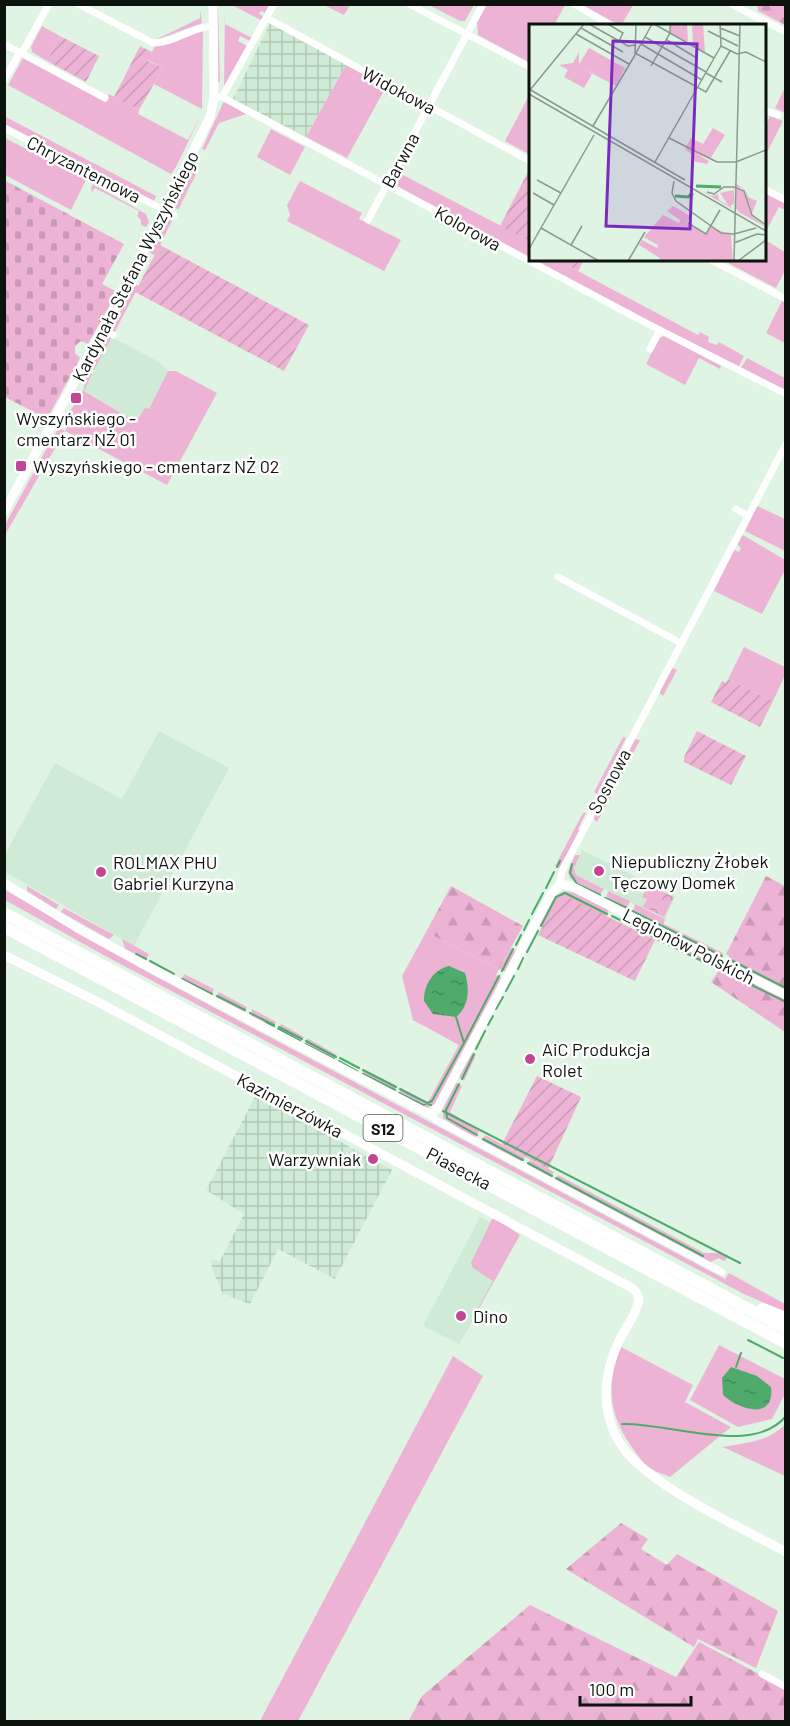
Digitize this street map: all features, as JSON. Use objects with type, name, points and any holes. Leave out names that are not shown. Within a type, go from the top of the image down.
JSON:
[{"type":"highway","name":"Piasecka","points":[[4,914],[786,1329]]},
{"type":"highway","name":"Piasecka","points":[[4,927],[786,1343]]},
{"type":"highway","points":[[688,1277],[786,1318]]},
{"type":"street","points":[[4,80],[49,4]]},
{"type":"street","points":[[78,4],[153,43],[165,42],[196,27],[213,26]]},
{"type":"street","name":"Kardynała Stefana Wyszyńskiego","points":[[4,512],[169,213],[218,97],[213,4]]},
{"type":"street","points":[[218,97],[274,4]]},
{"type":"street","points":[[410,4],[529,65]]},
{"type":"street","name":"Barwna","points":[[368,220],[483,4]]},
{"type":"street","points":[[574,4],[609,24]]},
{"type":"street","points":[[731,4],[786,32]]},
{"type":"street","name":"Widokowa","points":[[267,18],[529,160]]},
{"type":"street","points":[[4,44],[105,98]]},
{"type":"street","name":"Kolorowa","points":[[218,97],[529,260]]},
{"type":"street","points":[[766,110],[778,115]]},
{"type":"street","name":"Chryzantemowa","points":[[4,128],[169,213]]},
{"type":"street","points":[[766,190],[786,200]]},
{"type":"street","name":"Kolorowa","points":[[531,261],[786,394]]},
{"type":"street","points":[[713,261],[786,299]]},
{"type":"street","points":[[104,330],[113,335]]},
{"type":"street","points":[[650,349],[660,330]]},
{"type":"street","name":"Sosnowa","points":[[431,1115],[438,1107],[551,894],[560,884],[562,872],[786,444]]},
{"type":"street","points":[[736,509],[748,516]]},
{"type":"street","points":[[558,577],[681,644]]},
{"type":"street","points":[[4,884],[145,965],[431,1115],[436,1120],[550,1183],[722,1272]]},
{"type":"street","name":"Legionów Polskich","points":[[560,884],[571,886],[786,995]]},
{"type":"street","name":"Kazimierzówka","points":[[4,956],[175,1043],[636,1292],[638,1304],[612,1356],[606,1380],[607,1408],[619,1442],[648,1474],[786,1552]]},
{"type":"street","points":[[762,1674],[786,1687]]},
{"type":"shaded area","points":[[270,23],[346,65],[306,137],[233,99]]},
{"type":"shaded area","points":[[112,337],[159,362],[168,371],[149,410],[136,422],[84,390]]},
{"type":"shaded area","points":[[159,731],[229,768],[134,946],[5,872],[5,854],[55,763],[122,799]]},
{"type":"shaded area","points":[[582,850],[675,896],[665,919],[576,875],[574,868]]},
{"type":"shaded area","points":[[256,1095],[392,1170],[335,1279],[278,1249],[250,1304],[223,1294],[212,1269],[211,1259],[220,1261],[244,1214],[206,1190]]},
{"type":"shaded area","points":[[480,1217],[518,1238],[459,1344],[423,1326]]},
{"type":"green space","points":[[474,4],[465,21],[460,21],[429,5]]},
{"type":"green space","points":[[232,5],[269,5],[265,13],[261,11],[259,14],[263,16],[261,20]]},
{"type":"green space","points":[[324,5],[350,5],[344,15]]},
{"type":"green space","points":[[486,5],[565,5],[555,24],[529,24],[529,62],[478,35],[477,22]]},
{"type":"green space","points":[[582,5],[633,5],[622,24],[617,24]]},
{"type":"green space","points":[[757,5],[785,5],[785,25],[758,11]]},
{"type":"green space","points":[[218,7],[220,82],[218,82]]},
{"type":"green space","points":[[225,7],[225,24],[252,38],[250,41],[240,36],[238,41],[249,47],[224,93]]},
{"type":"green space","points":[[200,10],[202,23],[153,41],[200,18]]},
{"type":"green space","points":[[42,26],[60,36],[47,61],[32,52],[31,47]]},
{"type":"green space","points":[[203,30],[202,109],[154,84],[163,68],[148,60],[155,46]]},
{"type":"green space","points":[[60,36],[99,56],[86,82],[47,61]]},
{"type":"green space","points":[[140,46],[152,52],[148,61],[163,68],[139,110],[114,97]]},
{"type":"green space","points":[[23,58],[105,102],[109,94],[139,110],[138,114],[188,140],[201,115],[171,174],[8,85]]},
{"type":"green space","points":[[346,65],[386,87],[347,158],[306,137]]},
{"type":"green space","points":[[785,88],[785,113],[775,108]]},
{"type":"green space","points":[[529,96],[529,154],[505,141]]},
{"type":"green space","points":[[224,101],[246,114],[219,123],[205,150],[202,149]]},
{"type":"green space","points":[[4,116],[156,196],[154,201],[5,124]]},
{"type":"green space","points":[[770,116],[783,121],[766,154],[766,125]]},
{"type":"green space","points":[[271,129],[305,147],[290,175],[257,157]]},
{"type":"green space","points":[[5,138],[86,180],[71,210],[5,175]]},
{"type":"green space","points":[[529,170],[529,241],[500,226]]},
{"type":"green space","points":[[397,172],[529,240],[529,258],[395,185],[393,181]]},
{"type":"green space","points":[[190,174],[196,174],[178,210],[174,205]]},
{"type":"green space","points":[[4,180],[124,244],[102,284],[117,292],[88,344],[81,341],[75,346],[75,353],[80,358],[47,419],[5,397]]},
{"type":"green space","points":[[300,181],[362,213],[359,219],[401,240],[384,271],[287,221],[290,215],[287,205]]},
{"type":"green space","points":[[93,184],[146,214],[149,222],[146,227],[141,225],[141,220],[137,216],[139,211],[95,188],[92,192]]},
{"type":"green space","points":[[766,193],[785,203],[785,210],[779,207],[767,229]]},
{"type":"green space","points":[[169,220],[172,221],[155,255],[150,253]]},
{"type":"green space","points":[[766,241],[785,252],[785,271],[776,288],[728,263],[729,261],[766,261]]},
{"type":"green space","points":[[160,245],[309,325],[284,371],[135,292]]},
{"type":"green space","points":[[534,261],[559,261],[698,335],[700,332],[709,337],[708,342],[717,345],[719,342],[744,356],[738,368]]},
{"type":"green space","points":[[559,261],[583,261],[578,271]]},
{"type":"green space","points":[[135,284],[139,286],[114,333],[110,331]]},
{"type":"green space","points":[[782,301],[785,302],[785,343],[766,333]]},
{"type":"green space","points":[[108,335],[112,337],[94,370],[90,368]]},
{"type":"green space","points":[[664,336],[721,366],[720,369],[699,358],[685,385],[646,364],[659,338]]},
{"type":"green space","points":[[747,358],[785,378],[785,390],[741,368]]},
{"type":"green space","points":[[168,371],[176,371],[217,393],[167,485],[65,431],[67,427],[62,424],[83,391],[88,372],[92,374],[84,391],[136,422],[145,408],[149,409]]},
{"type":"green space","points":[[59,428],[65,431],[5,535],[5,525],[54,435]]},
{"type":"green space","points":[[757,506],[785,519],[785,551],[745,531]]},
{"type":"green space","points":[[743,535],[785,560],[785,570],[762,614],[714,591],[734,550],[739,552],[741,548],[737,544]]},
{"type":"green space","points":[[744,647],[785,667],[785,675],[773,701],[728,679]]},
{"type":"green space","points":[[672,668],[677,670],[663,696],[659,692]]},
{"type":"green space","points":[[728,679],[773,701],[760,727],[711,702],[722,681],[726,683]]},
{"type":"green space","points":[[697,731],[746,756],[731,785],[684,762],[684,757]]},
{"type":"green space","points":[[623,737],[626,738],[597,794],[594,792]]},
{"type":"green space","points":[[635,739],[640,740],[618,782],[614,779]]},
{"type":"green space","points":[[607,791],[613,793],[597,822],[593,818]]},
{"type":"green space","points":[[583,813],[586,813],[578,829],[580,831],[559,868],[555,866]]},
{"type":"green space","points":[[575,855],[580,855],[574,868],[576,875],[604,889],[599,896],[570,878],[568,872]]},
{"type":"green space","points":[[766,876],[785,886],[785,1032],[711,982],[729,956],[726,954]]},
{"type":"green space","points":[[649,885],[674,897],[664,917],[643,907],[647,899],[642,897]]},
{"type":"green space","points":[[27,886],[59,905],[56,909],[27,891]]},
{"type":"green space","points":[[451,886],[523,926],[499,969],[426,932]]},
{"type":"green space","points":[[5,890],[151,974],[725,1279],[729,1273],[785,1304],[785,1312],[744,1294],[109,958],[5,900]]},
{"type":"green space","points":[[564,891],[575,893],[609,910],[606,916],[543,927],[539,925],[554,897]]},
{"type":"green space","points":[[608,891],[630,901],[627,908],[606,899]]},
{"type":"green space","points":[[564,895],[655,940],[635,981],[538,935],[558,898]]},
{"type":"green space","points":[[635,904],[665,919],[664,924],[723,953],[721,957],[633,913]]},
{"type":"green space","points":[[64,908],[114,935],[109,939],[61,912]]},
{"type":"green space","points":[[639,925],[720,966],[717,970],[636,930]]},
{"type":"green space","points":[[426,932],[499,969],[496,975],[502,978],[435,1104],[427,1108],[398,1095],[401,1088],[428,1102],[459,1045],[413,1020],[402,976]]},
{"type":"green space","points":[[122,939],[149,954],[146,959],[125,949]]},
{"type":"green space","points":[[511,948],[516,951],[505,972],[499,969]]},
{"type":"green space","points":[[184,974],[214,989],[212,994],[182,980]]},
{"type":"green space","points":[[219,992],[247,1007],[245,1012],[216,997]]},
{"type":"green space","points":[[252,1009],[276,1022],[273,1027],[251,1017]]},
{"type":"green space","points":[[281,1024],[304,1037],[299,1043],[278,1030]]},
{"type":"green space","points":[[307,1038],[337,1055],[332,1060],[305,1046]]},
{"type":"green space","points":[[472,1053],[476,1055],[464,1081],[459,1077]]},
{"type":"green space","points":[[363,1069],[397,1086],[393,1092],[362,1076]]},
{"type":"green space","points":[[537,1076],[581,1097],[548,1169],[502,1144]]},
{"type":"green space","points":[[456,1083],[462,1086],[450,1112],[479,1131],[475,1139],[443,1118],[443,1109]]},
{"type":"green space","points":[[485,1135],[525,1157],[521,1163],[481,1142]]},
{"type":"green space","points":[[530,1160],[554,1172],[550,1179],[527,1166]]},
{"type":"green space","points":[[558,1175],[704,1253],[722,1253],[728,1257],[724,1261],[719,1258],[708,1263],[555,1181]]},
{"type":"green space","points":[[492,1219],[497,1219],[520,1235],[459,1344],[493,1281],[473,1268],[471,1263]]},
{"type":"green space","points":[[719,1345],[785,1379],[785,1394],[772,1419],[738,1427],[690,1400]]},
{"type":"green space","points":[[621,1347],[693,1385],[685,1402],[731,1427],[670,1477],[645,1464],[627,1440],[615,1415],[611,1390]]},
{"type":"green space","points":[[453,1356],[483,1376],[298,1721],[260,1721]]},
{"type":"green space","points":[[785,1425],[785,1476],[723,1447],[763,1438]]},
{"type":"green space","points":[[621,1523],[648,1539],[641,1549],[667,1565],[677,1554],[778,1611],[756,1668],[698,1639],[694,1647],[566,1569]]},
{"type":"green space","points":[[530,1605],[676,1677],[699,1642],[785,1688],[785,1721],[408,1722],[422,1696]]},
{"type":"water","points":[[449,966],[465,973],[468,985],[466,1003],[456,1017],[433,1014],[424,1001],[430,979],[438,971]]},
{"type":"water","points":[[731,1367],[757,1376],[771,1387],[771,1398],[767,1405],[762,1408],[746,1408],[723,1395],[722,1378]]},
{"type":"waterway","points":[[557,867],[560,861]]},
{"type":"waterway","points":[[572,864],[570,873],[577,884],[600,895]]},
{"type":"waterway","points":[[546,888],[554,872]]},
{"type":"waterway","points":[[532,914],[543,893]]},
{"type":"waterway","points":[[541,926],[556,897],[565,893],[607,914]]},
{"type":"waterway","points":[[605,898],[627,908]]},
{"type":"waterway","points":[[632,911],[722,956]]},
{"type":"waterway","points":[[612,916],[632,926]]},
{"type":"waterway","points":[[524,930],[529,920]]},
{"type":"waterway","points":[[637,929],[786,1002]]},
{"type":"waterway","points":[[527,952],[538,931]]},
{"type":"waterway","points":[[516,945],[521,935]]},
{"type":"waterway","points":[[502,971],[513,949]]},
{"type":"waterway","points":[[136,954],[146,959]]},
{"type":"waterway","points":[[518,969],[523,958]]},
{"type":"waterway","points":[[729,959],[786,988]]},
{"type":"waterway","points":[[150,961],[174,974]]},
{"type":"waterway","points":[[464,1043],[499,976]]},
{"type":"waterway","points":[[506,991],[514,976]]},
{"type":"waterway","points":[[182,979],[212,994]]},
{"type":"waterway","points":[[217,996],[245,1010]]},
{"type":"waterway","points":[[496,1009],[503,997]]},
{"type":"waterway","points":[[250,1013],[274,1025]]},
{"type":"waterway","points":[[488,1025],[493,1016]]},
{"type":"waterway","points":[[399,1093],[423,1105],[432,1101],[464,1043],[456,1017]]},
{"type":"waterway","points":[[266,1022],[274,1026]]},
{"type":"waterway","points":[[279,1027],[302,1039]]},
{"type":"waterway","points":[[278,1029],[300,1041]]},
{"type":"waterway","points":[[476,1049],[485,1031]]},
{"type":"waterway","points":[[306,1041],[336,1057]]},
{"type":"waterway","points":[[305,1044],[334,1059]]},
{"type":"waterway","points":[[462,1079],[474,1054]]},
{"type":"waterway","points":[[340,1058],[359,1068]]},
{"type":"waterway","points":[[339,1061],[357,1071]]},
{"type":"waterway","points":[[363,1070],[396,1087]]},
{"type":"waterway","points":[[363,1074],[395,1090]]},
{"type":"waterway","points":[[459,1084],[446,1110],[447,1118],[477,1135]]},
{"type":"waterway","points":[[400,1089],[431,1105]]},
{"type":"waterway","points":[[443,1111],[740,1263]]},
{"type":"waterway","points":[[483,1139],[523,1160]]},
{"type":"waterway","points":[[528,1163],[552,1176]]},
{"type":"waterway","points":[[556,1178],[703,1256]]},
{"type":"waterway","points":[[748,1340],[783,1358]]},
{"type":"waterway","points":[[736,1367],[741,1353]]},
{"type":"waterway","points":[[622,1424],[732,1436],[753,1434],[771,1428],[786,1416]]},
{"type":"place","name":"Wyszyńskiego - cmentarz NŻ 01","points":[[76,398]]},
{"type":"place","name":"Wyszyńskiego - cmentarz NŻ 02","points":[[21,466]]},
{"type":"place","name":"Niepubliczny Żłobek Tęczowy Domek","points":[[599,871]]},
{"type":"place","name":"ROLMAX PHU Gabriel Kurzyna","points":[[101,872]]},
{"type":"place","name":"AiC Produkcja Rolet","points":[[530,1059]]},
{"type":"place","name":"Warzywniak","points":[[373,1159]]},
{"type":"place","name":"Dino","points":[[461,1316]]}]
